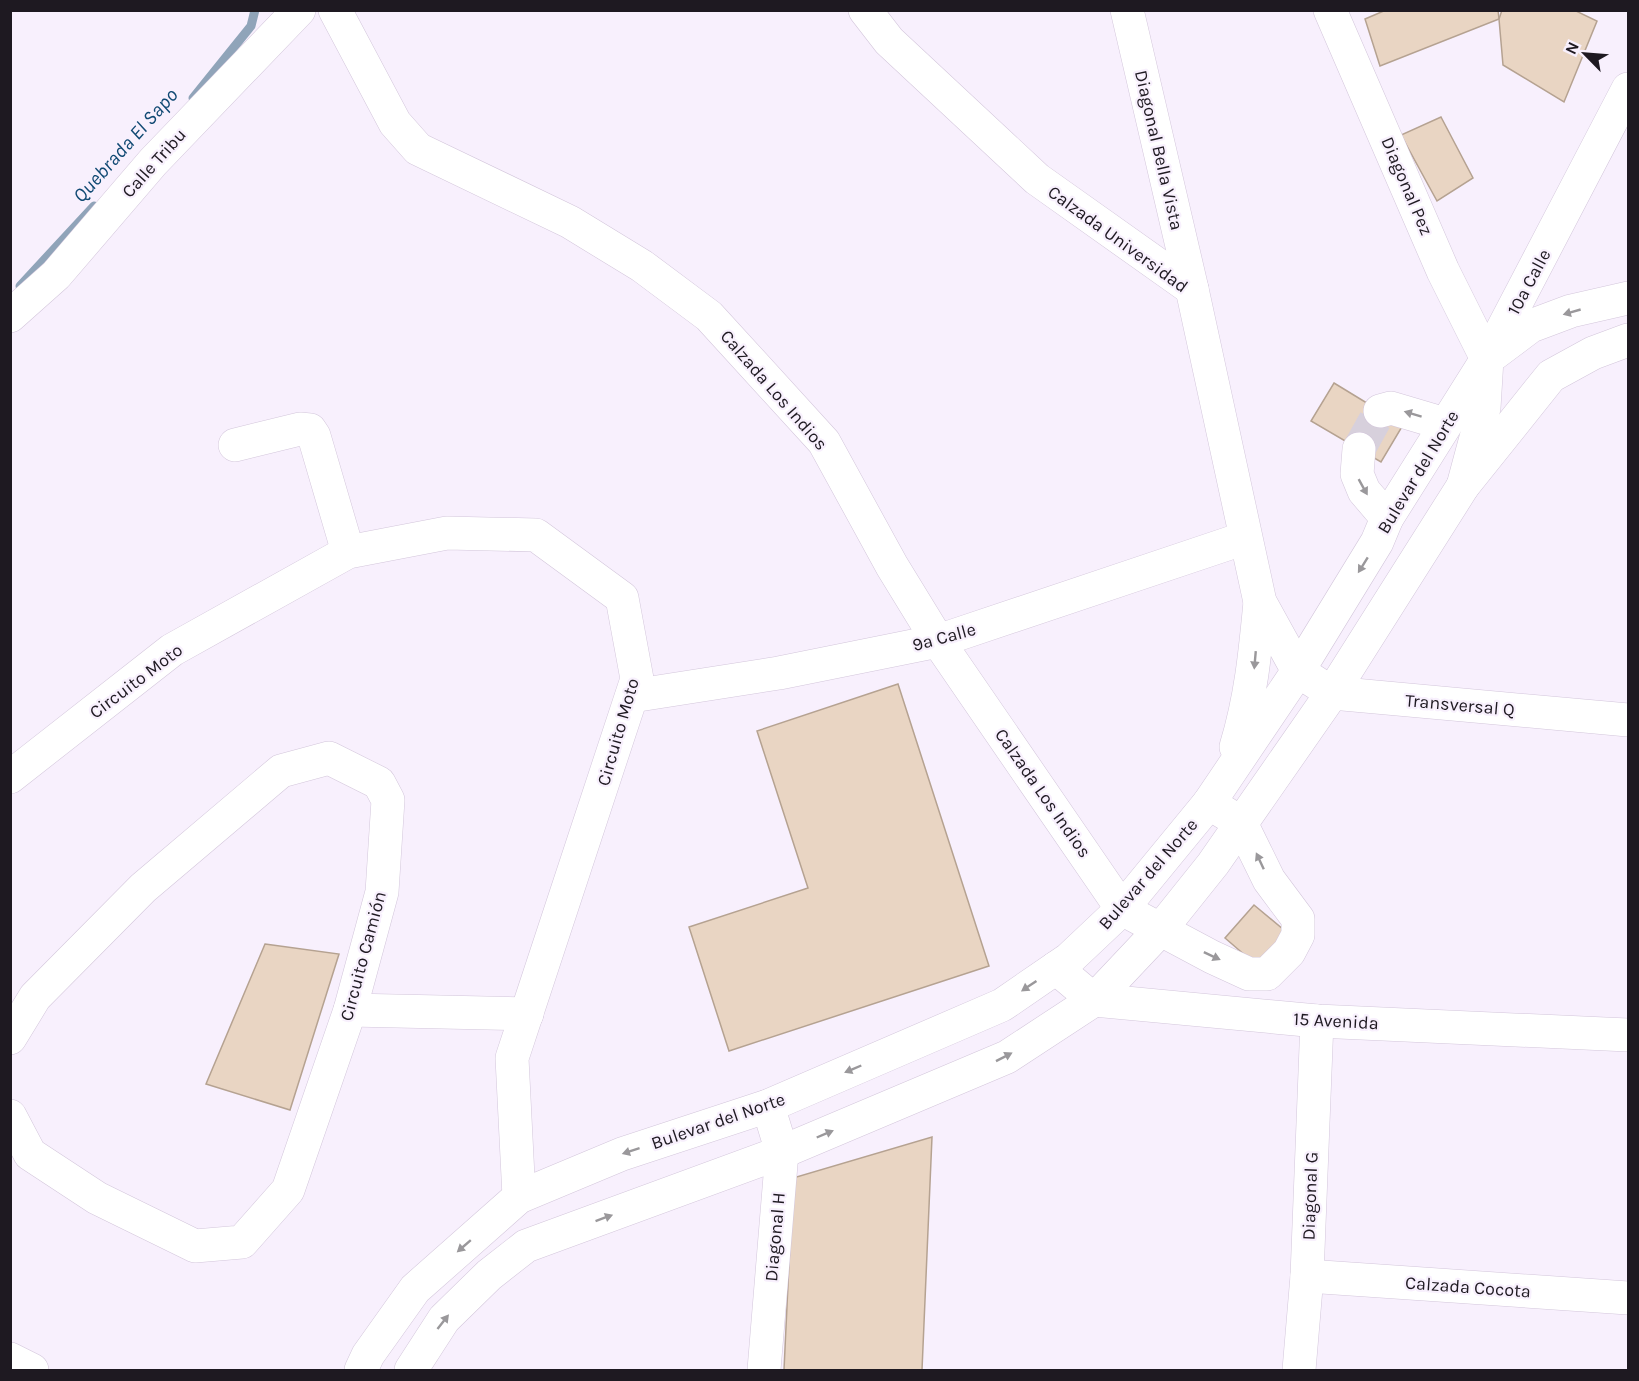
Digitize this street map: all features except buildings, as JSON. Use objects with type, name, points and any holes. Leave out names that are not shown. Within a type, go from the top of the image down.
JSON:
[{"type":"street","name":"Calle Tribu","points":[[10,316],[56,275],[153,162],[299,10]]},
{"type":"street","name":"Calzada Los Indios","points":[[335,10],[394,123],[418,149],[570,222],[642,266],[709,316],[824,442],[892,566],[938,642],[1122,909],[1249,974],[1267,974],[1288,952],[1298,935],[1298,918],[1269,880],[1241,823]]},
{"type":"street","name":"Calzada Universidad","points":[[865,10],[889,41],[1037,179],[1191,289],[1260,602],[1298,671]]},
{"type":"street","name":"Diagonal Bella Vista","points":[[1127,10],[1191,289]]},
{"type":"street","name":"Diagonal Pez","points":[[1330,10],[1443,271],[1487,359]]},
{"type":"street","name":"10a Calle","points":[[1463,486],[1484,408],[1487,359],[1629,89]]},
{"type":"street","name":"Bulevar del Norte","points":[[361,1371],[368,1355],[415,1289],[519,1197],[622,1154],[768,1106],[1002,1005],[1069,959],[1122,909],[1209,803],[1228,776],[1298,671],[1377,542],[1387,518],[1487,359],[1531,326],[1571,312],[1629,298]]},
{"type":"street","points":[[411,1371],[444,1319],[489,1275],[526,1246],[782,1152],[1007,1057],[1095,1000],[1161,929],[1213,864],[1332,693],[1463,486],[1551,376],[1593,353],[1629,340]]},
{"type":"street","points":[[1380,411],[1390,408],[1445,424]]},
{"type":"street","points":[[235,445],[300,429],[310,430],[314,436],[348,552]]},
{"type":"street","points":[[1359,449],[1357,474],[1364,491],[1387,518]]},
{"type":"street","name":"Circuito Moto","points":[[10,777],[172,650],[348,552],[447,533],[536,535],[621,598],[637,679],[512,1058],[519,1197]]},
{"type":"street","name":"9a Calle","points":[[632,696],[779,673],[938,642],[1245,538]]},
{"type":"street","points":[[1228,776],[1246,713],[1254,673],[1260,602]]},
{"type":"street","name":"Transversal Q","points":[[1298,671],[1332,693],[1629,720]]},
{"type":"street","name":"Circuito Camión","points":[[10,1038],[35,997],[143,888],[281,771],[329,758],[379,783],[388,800],[382,892],[350,1010],[288,1190],[242,1242],[195,1246],[97,1198],[30,1154],[10,1116]]},
{"type":"street","points":[[1209,803],[1241,823]]},
{"type":"street","points":[[1056,968],[1095,1000]]},
{"type":"street","name":"15 Avenida","points":[[1095,1000],[1317,1021],[1629,1035]]},
{"type":"street","points":[[350,1010],[527,1014]]},
{"type":"street","name":"Diagonal G","points":[[1299,1371],[1307,1276],[1317,1021]]},
{"type":"street","name":"Diagonal H","points":[[764,1371],[782,1152],[768,1106]]},
{"type":"street","name":"Calzada Cocota","points":[[1307,1276],[1629,1298]]},
{"type":"street","points":[[10,1359],[32,1371]]},
{"type":"waterway","name":"Quebrada El Sapo","points":[[193,98],[251,26],[255,10]]},
{"type":"waterway","name":"Quebrada El Sapo","points":[[20,286],[94,206]]},
{"type":"tunnel","points":[[1359,449],[1380,411]]}]
